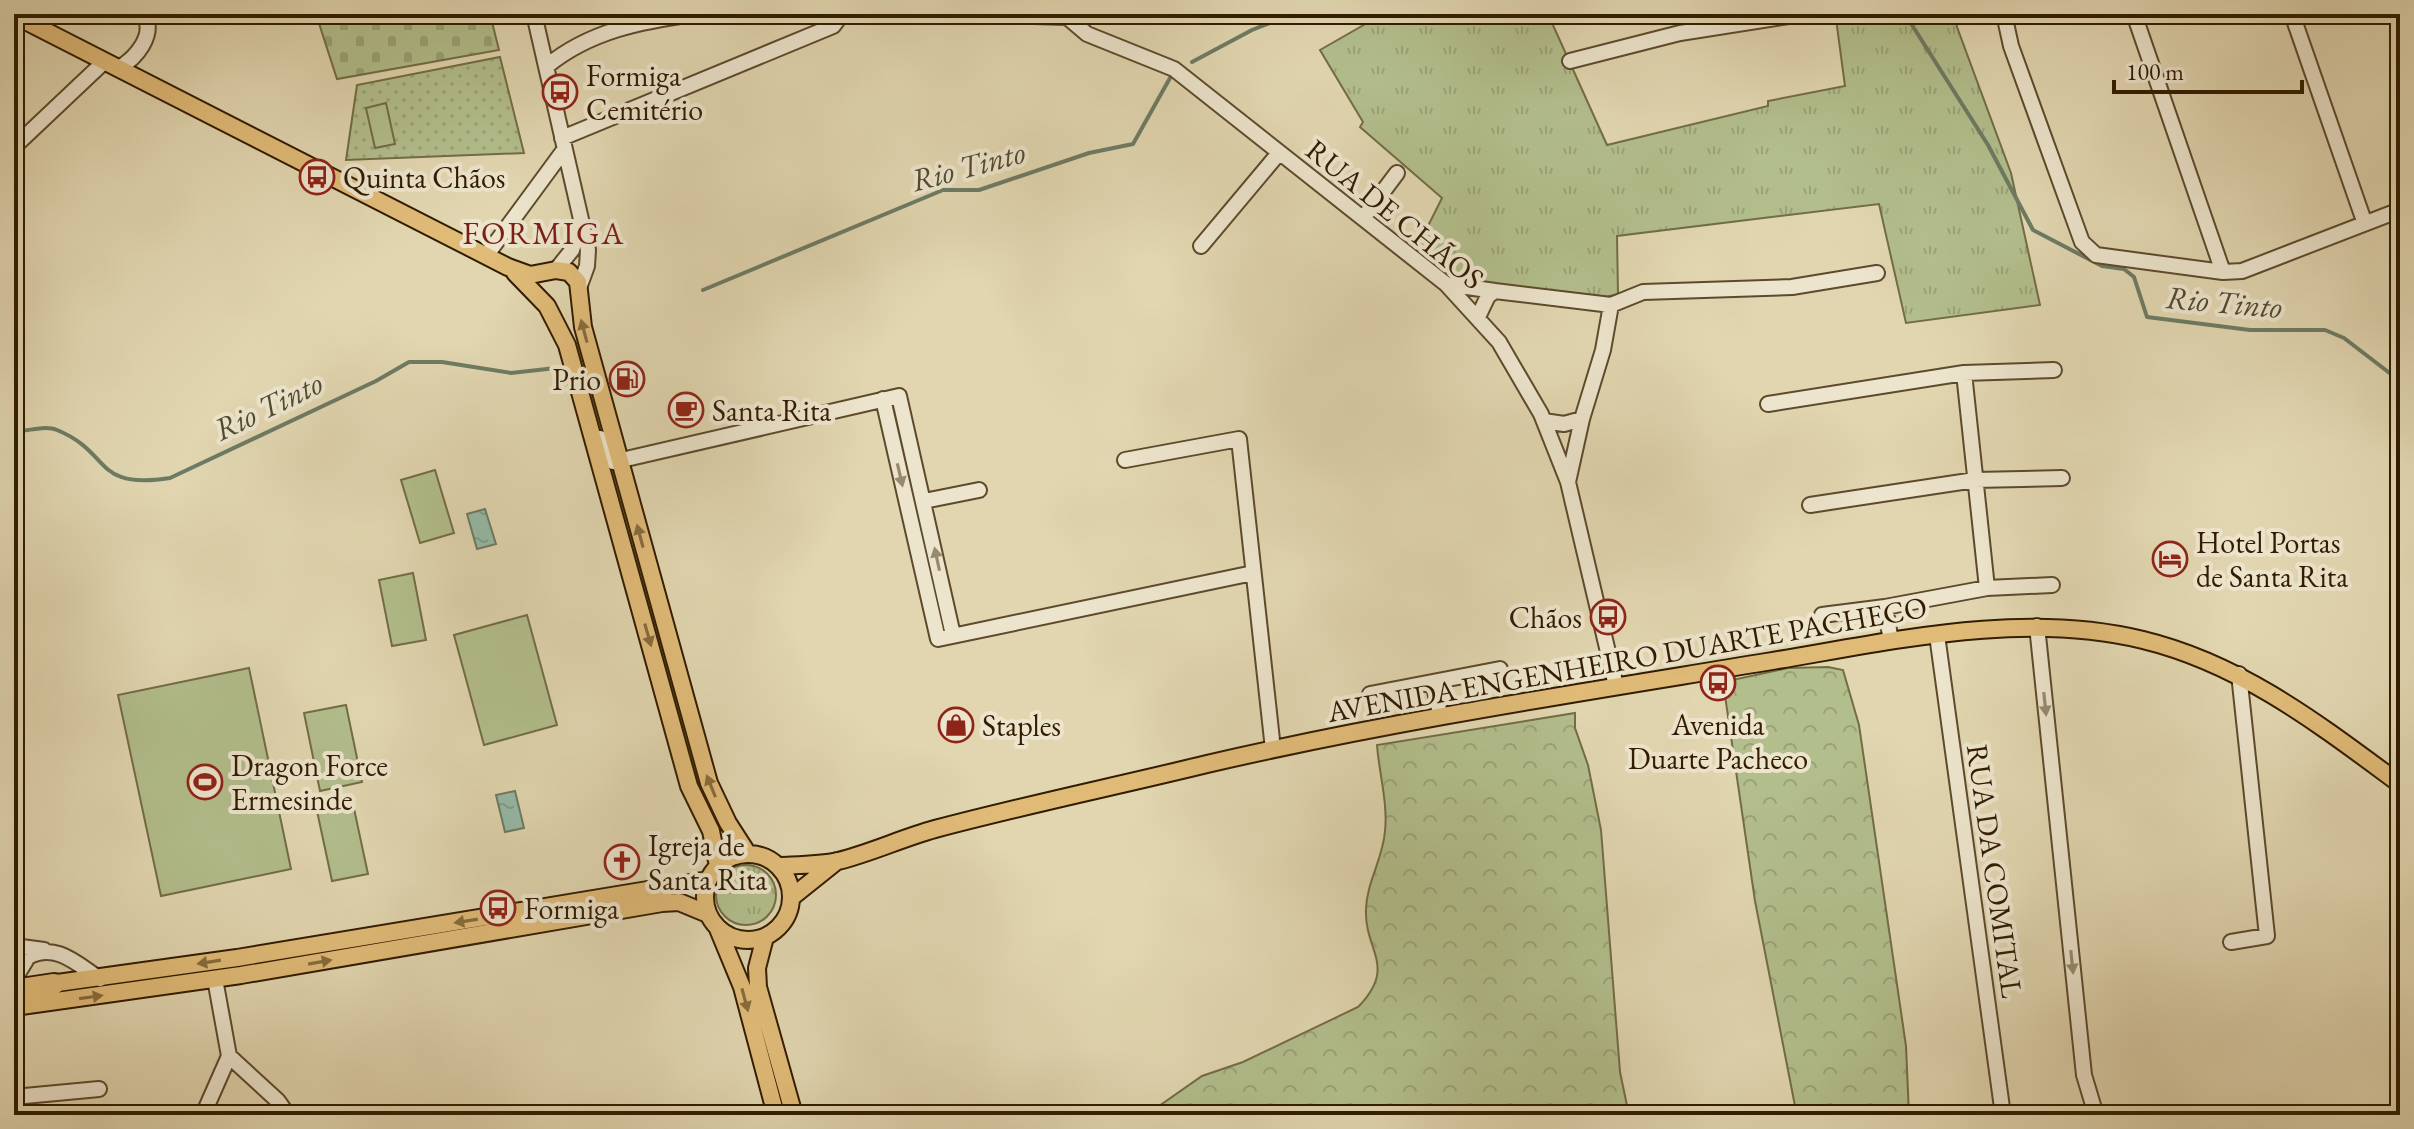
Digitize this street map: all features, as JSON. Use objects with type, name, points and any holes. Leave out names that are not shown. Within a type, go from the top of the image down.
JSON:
[{"type":"highway","points":[[14,989],[54,984]]},
{"type":"main road","points":[[14,15],[508,267],[530,275],[569,272],[579,291],[580,317],[709,783],[728,823],[748,854]]},
{"type":"main road","points":[[508,267],[545,303],[566,308],[579,291]]},
{"type":"main road","points":[[553,271],[541,282],[545,303],[567,345],[689,786],[711,831],[713,873],[705,897],[742,987],[776,1115]]},
{"type":"main road","name":"AVENIDA ENGENHEIRO DUARTE PACHECO","points":[[779,866],[837,861],[932,830],[1273,749],[1440,714],[1891,641],[2037,626],[2106,632],[2148,641],[2239,674],[2313,720],[2400,784]]},
{"type":"main road","points":[[54,984],[100,979],[713,873],[732,857],[748,854],[765,857],[779,866],[789,880],[792,897],[784,921],[765,937],[757,968],[758,987],[794,1115]]},
{"type":"main road","name":"AVENIDA ENGENHEIRO DUARTE PACHECO","points":[[792,897],[837,861]]},
{"type":"main road","points":[[14,1007],[215,979],[662,903],[679,902],[740,939],[765,937]]},
{"type":"street","points":[[14,147],[112,64],[135,59],[146,36],[148,21],[144,14]]},
{"type":"street","points":[[534,14],[588,250],[587,266],[579,291]]},
{"type":"street","points":[[547,66],[572,46],[630,26],[695,14]]},
{"type":"street","points":[[486,256],[563,144],[833,26],[842,14]]},
{"type":"street","points":[[970,14],[1067,17],[1085,14]]},
{"type":"street","points":[[1570,61],[1731,23],[1801,14]]},
{"type":"street","points":[[2004,14],[2016,60],[2082,242],[2096,255],[2223,272],[2242,271],[2364,221],[2400,210]]},
{"type":"street","points":[[2134,14],[2223,272]]},
{"type":"street","points":[[2292,14],[2364,221]]},
{"type":"street","name":"RUA DE CHÃOS","points":[[1067,17],[1087,34],[1174,69],[1364,217],[1446,284],[1478,317],[1525,383],[1568,482],[1616,686]]},
{"type":"street","points":[[540,42],[572,46]]},
{"type":"street","points":[[1201,246],[1279,153]]},
{"type":"street","points":[[1364,217],[1397,173]]},
{"type":"street","points":[[553,271],[572,250],[579,212]]},
{"type":"street","points":[[1446,284],[1611,305],[1643,292],[1792,287],[1877,273]]},
{"type":"street","points":[[1478,317],[1488,296],[1495,291]]},
{"type":"street","points":[[1568,482],[1582,419],[1603,350],[1611,305]]},
{"type":"street","points":[[1768,404],[1964,373],[2054,370]]},
{"type":"street","points":[[1964,373],[1987,588]]},
{"type":"street","points":[[588,425],[600,438],[608,459],[619,461],[899,396],[953,635]]},
{"type":"street","points":[[883,399],[938,639],[1253,573]]},
{"type":"street","points":[[1544,421],[1564,424],[1582,419]]},
{"type":"street","points":[[1125,460],[1239,439],[1273,749]]},
{"type":"street","points":[[612,506],[615,491],[611,468],[619,461]]},
{"type":"street","points":[[1810,505],[1975,480],[2062,478]]},
{"type":"street","points":[[924,501],[979,490]]},
{"type":"street","points":[[1822,615],[1987,588],[2052,585]]},
{"type":"street","points":[[1885,607],[1891,641]]},
{"type":"street","points":[[2037,626],[2084,1075],[2096,1115]]},
{"type":"street","name":"RUA DA COMITAL","points":[[1937,635],[2003,1115]]},
{"type":"street","points":[[1370,694],[1500,669]]},
{"type":"street","points":[[2231,942],[2267,936],[2239,674]]},
{"type":"street","points":[[1433,682],[1440,714]]},
{"type":"street","points":[[14,946],[48,950],[73,960],[100,979]]},
{"type":"street","points":[[14,980],[17,963],[48,950]]},
{"type":"street","points":[[203,1115],[229,1056],[215,979]]},
{"type":"street","points":[[229,1056],[278,1101],[288,1115]]},
{"type":"street","points":[[14,1097],[99,1089]]},
{"type":"green space","points":[[316,14],[490,14],[499,50],[337,79]]},
{"type":"green space","points":[[1393,14],[1466,18],[1548,14],[1607,145],[1768,106],[1768,101],[1845,86],[1836,19],[1852,18],[1852,14],[1956,14],[1957,27],[2011,173],[2040,305],[1906,323],[1879,204],[1617,236],[1618,294],[1606,297],[1453,279],[1417,248],[1442,198],[1360,127],[1363,122],[1320,50],[1376,18]]},
{"type":"green space","points":[[500,57],[524,153],[346,160],[357,85]]},
{"type":"green space","points":[[386,103],[395,144],[375,148],[366,108]]},
{"type":"green space","points":[[435,470],[454,533],[420,543],[401,480]]},
{"type":"green space","points":[[413,573],[426,640],[392,646],[379,580]]},
{"type":"green space","points":[[527,615],[557,725],[484,745],[454,635]]},
{"type":"green space","points":[[1828,667],[1843,670],[1859,725],[1906,1046],[1909,1115],[1794,1115],[1796,1111],[1755,901],[1723,682],[1788,668]]},
{"type":"green space","name":"Dragon Force Ermesinde","points":[[249,668],[291,869],[161,896],[118,695]]},
{"type":"green space","points":[[346,705],[362,782],[320,791],[304,713]]},
{"type":"green space","points":[[1575,713],[1575,728],[1588,765],[1601,830],[1620,1072],[1629,1115],[1153,1115],[1152,1111],[1202,1076],[1243,1062],[1358,1007],[1370,993],[1378,969],[1366,909],[1384,841],[1386,820],[1377,745]]},
{"type":"green space","points":[[353,804],[368,874],[332,881],[317,811]]},
{"type":"green space","points":[[746,865],[757,867],[767,874],[774,884],[774,906],[767,916],[757,923],[746,925],[735,923],[725,916],[718,906],[716,895],[718,884],[725,874],[735,867]]},
{"type":"water","points":[[485,509],[496,544],[477,549],[467,514]]},
{"type":"water","points":[[515,791],[524,828],[505,832],[496,795]]},
{"type":"waterway","name":"Rio Tinto","points":[[1192,62],[1252,30],[1292,14]]},
{"type":"waterway","name":"Rio Tinto","points":[[1905,14],[1988,145],[2033,230],[2102,266],[2124,269],[2134,277],[2147,317],[2250,330],[2325,330],[2344,338],[2400,381]]},
{"type":"waterway","name":"Rio Tinto","points":[[703,290],[943,190],[979,190],[1089,153],[1133,144],[1170,78]]},
{"type":"waterway","name":"Rio Tinto","points":[[14,432],[42,428],[57,430],[75,439],[115,474],[127,479],[170,478],[376,381],[409,362],[442,362],[511,373],[556,368]]},
{"type":"place","name":"Formiga Cemitério","points":[[560,92]]},
{"type":"place","name":"Quinta Chãos","points":[[317,177]]},
{"type":"place","name":"Prio","points":[[627,379]]},
{"type":"place","name":"Santa Rita","points":[[686,410]]},
{"type":"place","name":"Hotel Portas de Santa Rita","points":[[2170,559]]},
{"type":"place","name":"Chãos","points":[[1608,617]]},
{"type":"place","name":"Avenida Duarte Pacheco","points":[[1718,683]]},
{"type":"place","name":"Staples","points":[[956,725]]},
{"type":"place","name":"Dragon Force Ermesinde","points":[[205,782]]},
{"type":"place","name":"Igreja de Santa Rita","points":[[622,862]]},
{"type":"place","name":"Formiga","points":[[498,908]]},
{"type":"district","name":"FORMIGA","points":[[544,233]]}]
